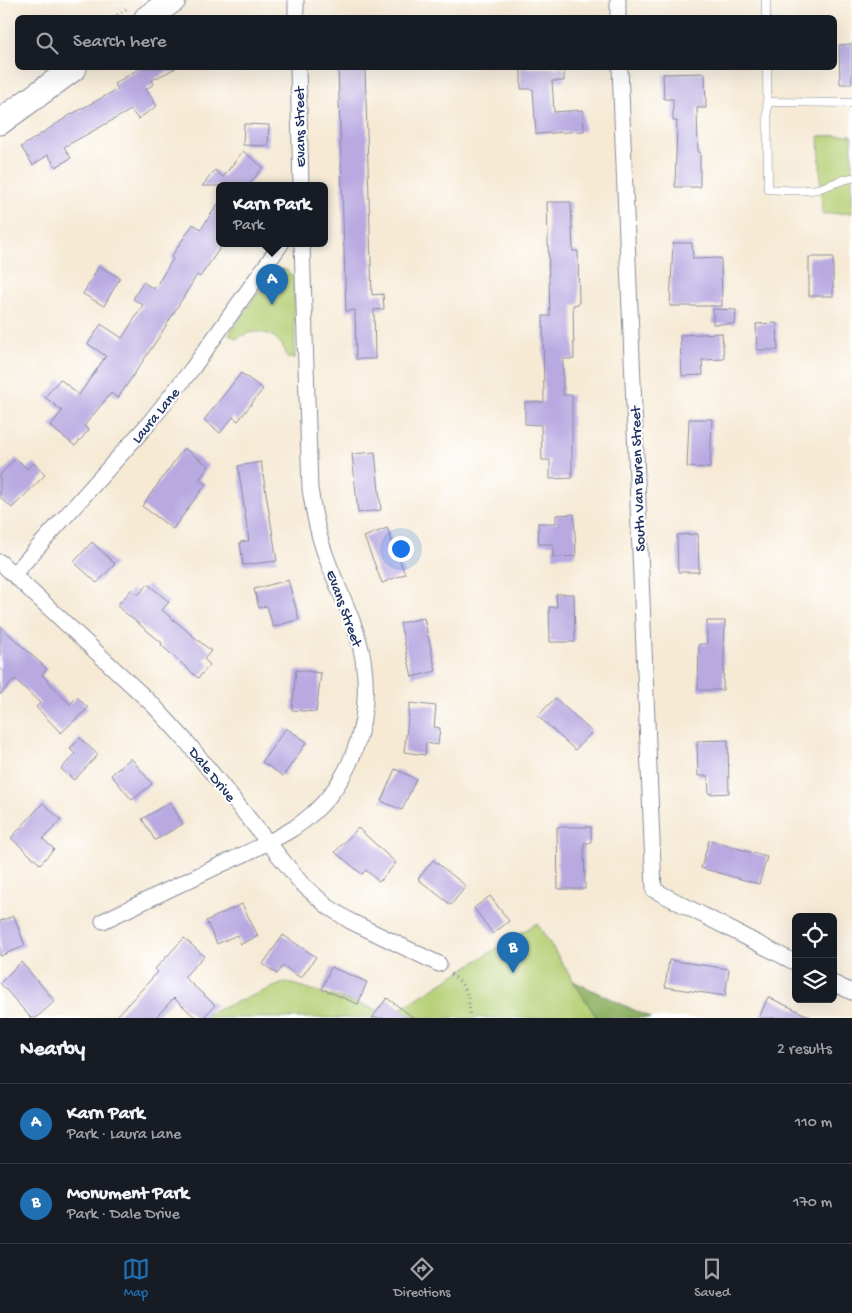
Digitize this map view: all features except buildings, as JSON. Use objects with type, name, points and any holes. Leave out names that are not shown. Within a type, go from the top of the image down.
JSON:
[{"type":"main road","points":[[140,11],[173,0]]},
{"type":"main road","points":[[0,122],[71,70]]},
{"type":"street","points":[[296,0],[296,15]]},
{"type":"street","points":[[618,0],[618,15]]},
{"type":"street","name":"Evans Street","points":[[298,70],[301,182]]},
{"type":"street","name":"South Van Buren Street","points":[[620,70],[654,890],[792,961]]},
{"type":"street","name":"Laura Lane","points":[[14,574],[149,423],[192,369],[280,247]]},
{"type":"street","name":"Evans Street","points":[[103,921],[268,842],[301,822],[319,806],[341,780],[358,746],[365,708],[366,689],[363,658],[356,630],[326,559],[316,525],[310,489],[302,247]]},
{"type":"street","name":"Dale Drive","points":[[0,562],[154,706],[186,741],[301,883],[327,906],[350,921],[439,964]]},
{"type":"street","points":[[837,984],[852,992]]},
{"type":"lane","points":[[766,0],[766,15]]},
{"type":"lane","points":[[766,70],[768,189],[790,191],[817,189],[841,179],[852,178]]},
{"type":"lane","points":[[767,102],[852,103]]},
{"type":"path","points":[[125,15],[140,11]]},
{"type":"path","points":[[439,964],[463,983],[469,994],[470,1018]]},
{"type":"green space","points":[[852,135],[852,213],[822,214],[819,136]]},
{"type":"green space","points":[[282,269],[288,271],[294,278],[295,358],[287,358],[280,343],[268,334],[252,332],[237,339],[229,334],[272,273]]},
{"type":"green space","points":[[537,923],[597,1018],[197,1018],[286,982],[392,1014]]},
{"type":"green space","points":[[573,981],[651,1018],[597,1018]]},
{"type":"place","name":"Karn Park","points":[[272,305]]},
{"type":"place","name":"Monument Park","points":[[513,973]]}]
